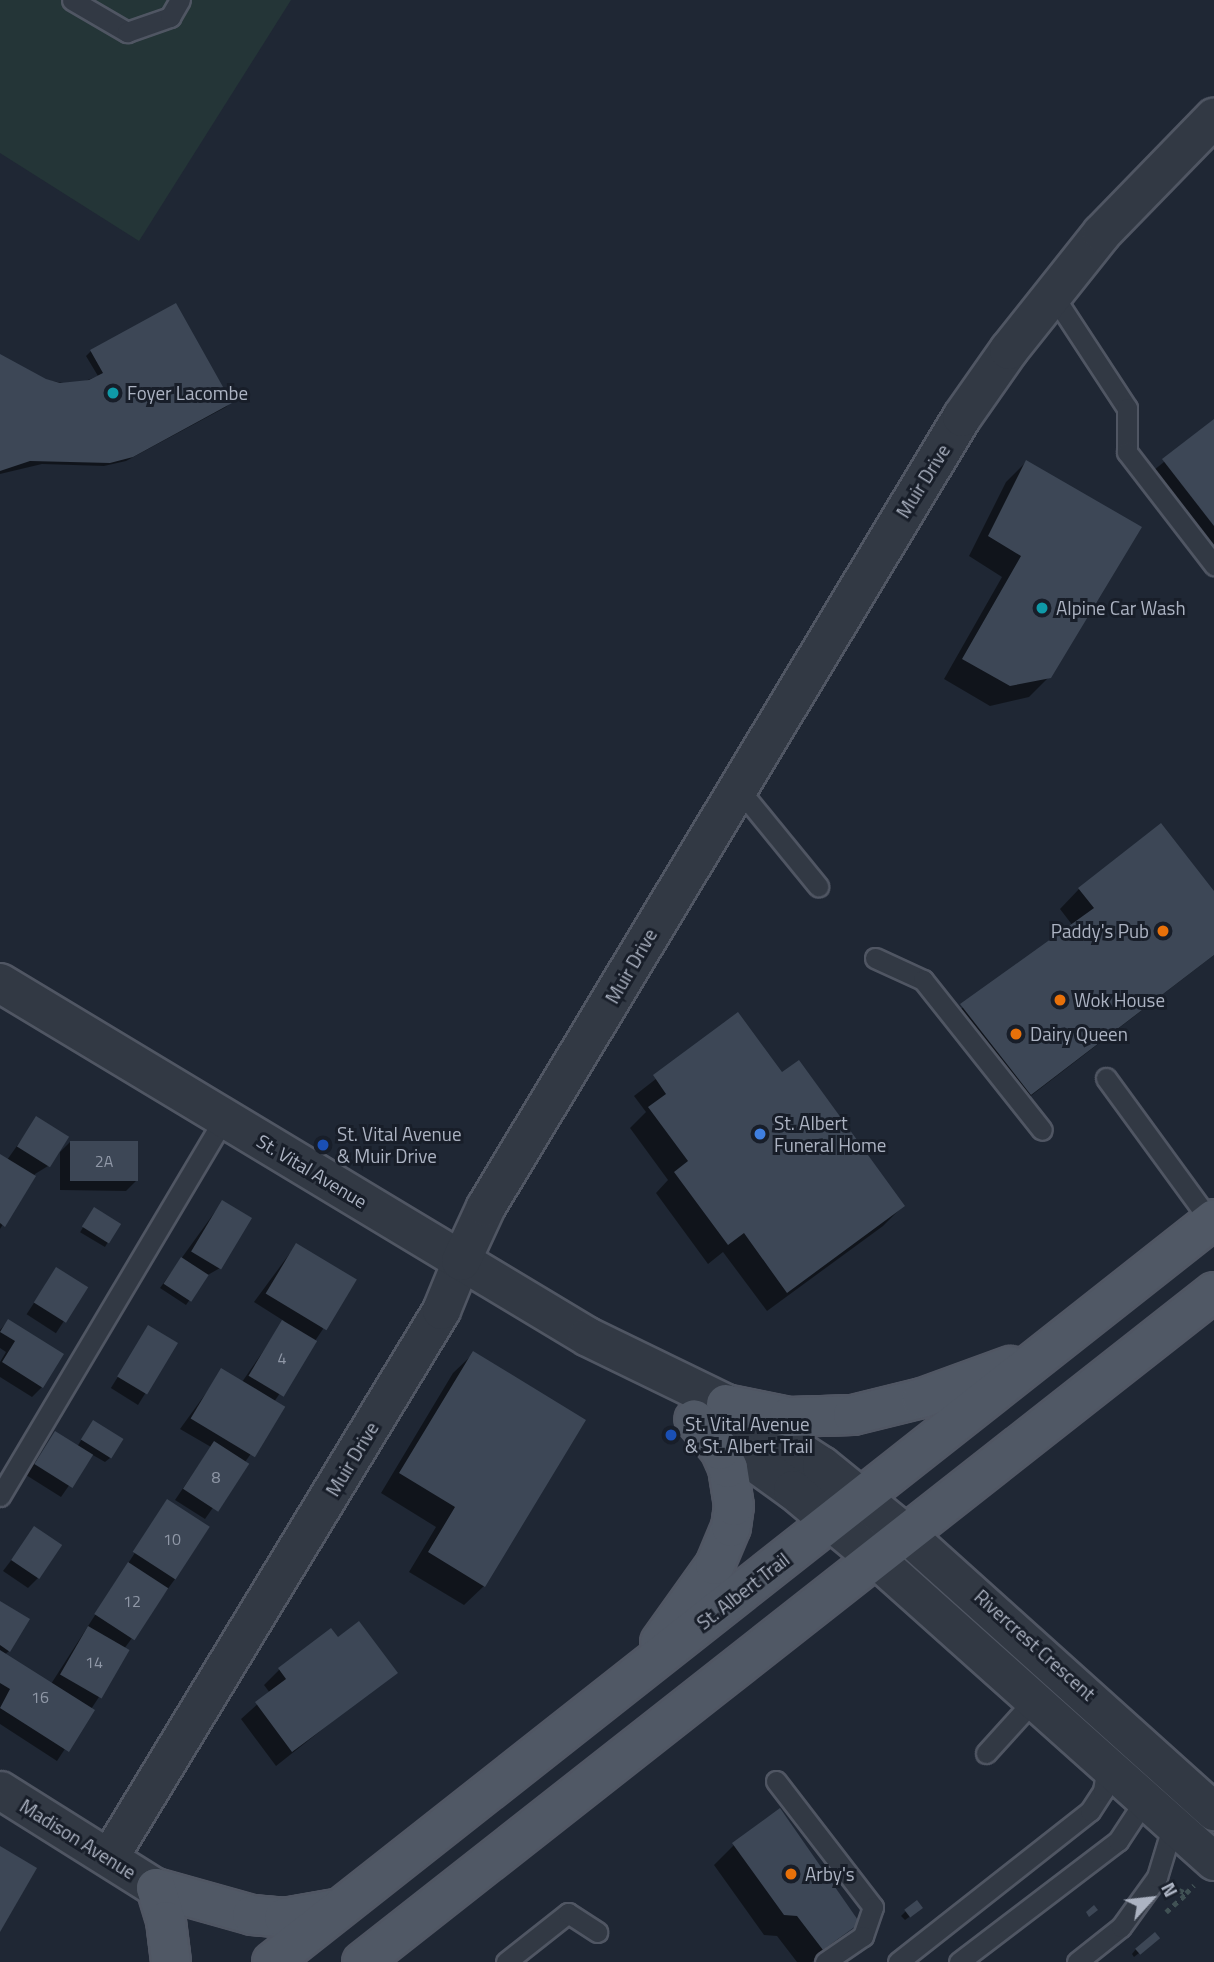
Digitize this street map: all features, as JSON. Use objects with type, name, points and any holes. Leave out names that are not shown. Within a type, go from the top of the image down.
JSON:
[{"type":"main road","name":"St. Albert Trail","points":[[272,1962],[1212,1221]]},
{"type":"main road","points":[[362,1962],[1214,1292]]},
{"type":"main road","points":[[641,1670],[715,1565],[731,1527],[734,1506],[728,1468],[720,1450],[710,1412],[789,1417],[853,1415],[922,1398],[1042,1355]]},
{"type":"main road","points":[[156,1888],[252,1915],[284,1918],[342,1907]]},
{"type":"main road","points":[[156,1888],[166,1921],[171,1962]]},
{"type":"street","name":"Muir Drive","points":[[109,1857],[434,1322],[486,1207],[962,417],[1102,233],[1214,118]]},
{"type":"street","name":"St. Vital Avenue","points":[[0,983],[710,1412],[862,1497],[907,1535]]},
{"type":"street","name":"St. Vital Avenue","points":[[710,1412],[876,1559]]},
{"type":"street","name":"Rivercrest Crescent","points":[[907,1535],[1160,1759],[1214,1811]]},
{"type":"street","points":[[876,1559],[1214,1861]]},
{"type":"street","points":[[1145,1800],[1160,1759]]},
{"type":"street","name":"Madison Avenue","points":[[0,1790],[156,1888]]},
{"type":"lane","points":[[72,0],[127,32],[170,17],[180,0]]},
{"type":"lane","points":[[1053,295],[1128,408],[1127,452],[1214,565]]},
{"type":"lane","points":[[738,788],[818,886]]},
{"type":"lane","points":[[875,958],[923,981],[1042,1130]]},
{"type":"lane","points":[[1106,1078],[1212,1221]]},
{"type":"lane","points":[[0,1496],[224,1118]]},
{"type":"lane","points":[[986,1753],[1034,1700]]},
{"type":"lane","points":[[1077,1962],[1121,1927],[1157,1877],[1176,1827],[1160,1759]]},
{"type":"lane","points":[[898,1962],[1090,1811],[1102,1791],[1107,1766]]},
{"type":"lane","points":[[776,1781],[873,1907],[863,1936],[825,1962]]},
{"type":"lane","points":[[959,1962],[1118,1841],[1145,1800]]},
{"type":"lane","points":[[506,1962],[568,1913],[597,1932]]},
{"type":"shaded area","points":[[0,0],[291,0],[139,241],[0,153]]},
{"type":"building","name":"Foyer Lacombe","points":[[176,303],[232,403],[133,457],[110,463],[30,461],[0,471],[0,354],[46,379],[60,383],[89,380],[103,373],[90,350]]},
{"type":"building","points":[[1214,419],[1214,526],[1162,459]]},
{"type":"building","name":"Alpine Car Wash","points":[[1026,460],[1142,527],[1051,678],[1010,686],[962,659],[1021,556],[988,536]]},
{"type":"building","points":[[1161,823],[1214,891],[1214,955],[1031,1095],[960,1004],[1094,908],[1078,888]]},
{"type":"building","name":"St. Albert Funeral Home","points":[[738,1012],[782,1072],[799,1060],[905,1206],[787,1293],[744,1233],[728,1245],[674,1172],[688,1161],[648,1107],[666,1094],[653,1075]]},
{"type":"building","points":[[36,1116],[69,1137],[50,1167],[17,1147]]},
{"type":"building","points":[[70,1141],[138,1141],[138,1181],[70,1181]]},
{"type":"building","points":[[0,1154],[36,1176],[5,1227],[0,1223]]},
{"type":"building","points":[[222,1200],[252,1218],[221,1269],[191,1251]]},
{"type":"building","points":[[94,1207],[121,1224],[109,1243],[82,1227]]},
{"type":"building","points":[[296,1243],[357,1280],[326,1330],[266,1294]]},
{"type":"building","points":[[181,1257],[209,1275],[191,1302],[164,1284]]},
{"type":"building","points":[[56,1267],[88,1287],[66,1323],[34,1303]]},
{"type":"building","points":[[8,1319],[64,1354],[43,1388],[2,1362],[15,1341],[0,1332]]},
{"type":"building","points":[[282,1320],[317,1341],[284,1397],[249,1376]]},
{"type":"building","points":[[148,1325],[178,1343],[147,1394],[117,1376]]},
{"type":"building","points":[[473,1351],[586,1420],[485,1587],[428,1552],[455,1507],[399,1473]]},
{"type":"building","points":[[221,1368],[285,1407],[255,1457],[191,1419]]},
{"type":"building","points":[[93,1420],[124,1439],[111,1459],[81,1440]]},
{"type":"building","points":[[55,1431],[93,1455],[72,1488],[34,1464]]},
{"type":"building","points":[[214,1441],[249,1464],[218,1512],[183,1489]]},
{"type":"building","points":[[167,1499],[210,1527],[175,1580],[133,1552]]},
{"type":"building","points":[[34,1526],[62,1545],[39,1579],[11,1560]]},
{"type":"building","points":[[128,1562],[168,1588],[134,1640],[94,1614]]},
{"type":"building","points":[[0,1601],[30,1619],[10,1652],[0,1645]]},
{"type":"building","points":[[359,1621],[398,1673],[292,1752],[255,1702],[286,1679],[278,1668],[331,1628],[338,1637]]},
{"type":"building","points":[[88,1626],[130,1650],[102,1698],[60,1674]]},
{"type":"building","points":[[0,1650],[95,1710],[69,1752],[0,1708],[10,1689],[0,1683]]},
{"type":"building","name":"Arby's","points":[[780,1808],[860,1923],[823,1950],[797,1916],[784,1915],[732,1843]]},
{"type":"building","points":[[0,1846],[37,1868],[0,1932]]},
{"type":"building","points":[[917,1900],[923,1908],[910,1918],[904,1910]]},
{"type":"building","points":[[1094,1905],[1098,1910],[1089,1917],[1086,1912]]},
{"type":"building","points":[[1155,1932],[1160,1938],[1140,1955],[1135,1949]]},
{"type":"place","name":"Foyer Lacombe","points":[[113,393]]},
{"type":"place","name":"Alpine Car Wash","points":[[1042,608]]},
{"type":"place","name":"Paddy's Pub","points":[[1163,931]]},
{"type":"place","name":"Wok House","points":[[1060,1000]]},
{"type":"place","name":"Dairy Queen","points":[[1016,1034]]},
{"type":"place","name":"St. Albert Funeral Home","points":[[760,1134]]},
{"type":"place","name":"St. Vital Avenue & Muir Drive","points":[[323,1145]]},
{"type":"place","name":"St. Vital Avenue & St. Albert Trail","points":[[671,1435]]},
{"type":"place","name":"Arby's","points":[[791,1874]]}]
